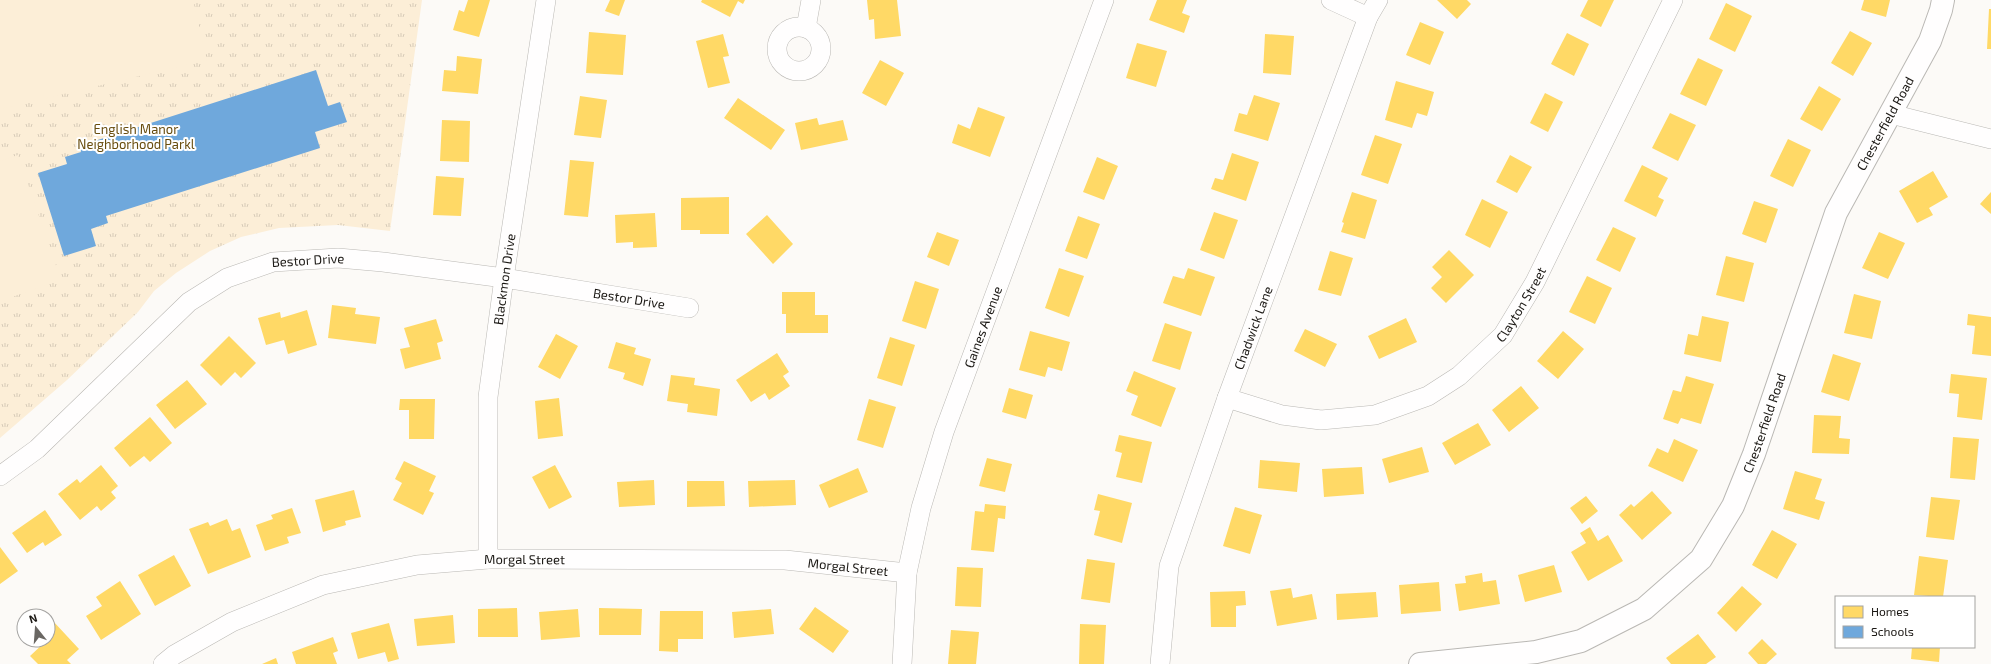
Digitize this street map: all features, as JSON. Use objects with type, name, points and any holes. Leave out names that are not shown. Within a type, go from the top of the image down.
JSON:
[{"type":"street","name":"Blackmon Drive","points":[[488,559],[488,397],[504,278],[546,0]]},
{"type":"street","points":[[806,28],[811,0]]},
{"type":"street","name":"Gaines Avenue","points":[[902,664],[907,573],[921,508],[944,432],[1104,0]]},
{"type":"street","points":[[1331,0],[1368,17]]},
{"type":"street","name":"Chadwick Lane","points":[[1160,664],[1160,646],[1169,566],[1227,398],[1368,17],[1378,0]]},
{"type":"street","name":"Clayton Street","points":[[1227,398],[1282,415],[1321,420],[1375,415],[1428,396],[1459,376],[1502,335],[1535,282],[1673,0]]},
{"type":"street","name":"Chesterfield Road","points":[[1419,664],[1536,652],[1581,641],[1644,609],[1701,559],[1733,506],[1754,454],[1836,213],[1930,41],[1943,0]]},
{"type":"street","points":[[1891,114],[1991,139]]},
{"type":"street","name":"Bestor Drive","points":[[0,476],[36,449],[188,302],[227,278],[273,262],[338,258],[504,278],[689,308]]},
{"type":"street","name":"Morgal Street","points":[[162,664],[174,655],[232,622],[323,585],[417,564],[488,559],[785,560],[907,573]]},
{"type":"green space","name":"English Manor Neighborhood Parkl","points":[[0,0],[422,0],[390,231],[338,225],[279,228],[241,237],[210,251],[176,273],[154,291],[138,312],[67,380],[0,438]]},
{"type":"green space","points":[[0,0],[193,0],[207,60],[0,109]]},
{"type":"green space","points":[[18,155],[61,280],[0,301],[0,161]]},
{"type":"building: Homes","points":[[468,0],[490,0],[479,37],[453,30],[459,10],[464,12]]},
{"type":"building: Homes","points":[[610,0],[625,0],[619,16],[605,11]]},
{"type":"building: Homes","points":[[702,0],[745,0],[743,4],[738,1],[730,17],[701,2]]},
{"type":"building: Homes","points":[[867,0],[897,0],[901,36],[875,39],[874,19],[869,20]]},
{"type":"building: Homes","points":[[1157,0],[1187,0],[1182,13],[1190,16],[1184,33],[1149,20]]},
{"type":"building: Homes","points":[[1437,0],[1467,0],[1471,4],[1457,19]]},
{"type":"building: Homes","points":[[1588,0],[1614,0],[1601,27],[1580,16]]},
{"type":"building: Homes","points":[[1864,0],[1890,0],[1886,17],[1861,10]]},
{"type":"building: Homes","points":[[1726,3],[1752,16],[1735,52],[1709,39]]},
{"type":"building: Homes","points":[[1989,9],[1991,9],[1991,49],[1987,49]]},
{"type":"building: Homes","points":[[1420,22],[1444,32],[1430,65],[1406,55]]},
{"type":"building: Homes","points":[[1850,31],[1872,43],[1853,76],[1831,63]]},
{"type":"building: Homes","points":[[589,32],[626,35],[623,75],[586,73]]},
{"type":"building: Homes","points":[[1567,33],[1589,44],[1574,76],[1551,64]]},
{"type":"building: Homes","points":[[723,34],[729,56],[723,57],[730,83],[708,88],[696,41]]},
{"type":"building: Homes","points":[[1265,34],[1294,36],[1291,75],[1263,73]]},
{"type":"building: Homes","points":[[1137,43],[1167,51],[1156,87],[1126,78]]},
{"type":"building: Homes","points":[[457,56],[482,59],[478,94],[442,91],[444,70],[456,71]]},
{"type":"building: Homes","points":[[1698,58],[1723,70],[1706,106],[1680,94]]},
{"type":"building: Homes","points":[[880,60],[904,73],[886,106],[862,93]]},
{"type":"building: Homes","points":[[1396,81],[1434,92],[1427,116],[1417,113],[1412,128],[1385,120]]},
{"type":"building: Homes","points":[[1819,86],[1841,99],[1822,131],[1800,119]]},
{"type":"building: Homes","points":[[1545,93],[1563,102],[1548,132],[1530,123]]},
{"type":"building: Homes","points":[[1254,95],[1280,103],[1268,141],[1234,131],[1239,113],[1247,115]]},
{"type":"building: Homes","points":[[580,96],[607,100],[601,138],[574,135]]},
{"type":"building: Homes","points":[[738,98],[785,130],[771,150],[724,118]]},
{"type":"building: Homes","points":[[978,107],[1005,117],[990,157],[952,143],[958,124],[970,129]]},
{"type":"building: Homes","points":[[1670,113],[1696,125],[1678,161],[1652,148]]},
{"type":"building: Homes","points":[[817,118],[819,125],[843,120],[848,140],[801,150],[795,123]]},
{"type":"building: Homes","points":[[442,120],[470,121],[469,162],[440,161]]},
{"type":"building: Homes","points":[[1375,135],[1402,144],[1388,184],[1361,175]]},
{"type":"building: Homes","points":[[1788,139],[1811,150],[1793,187],[1770,176]]},
{"type":"building: Homes","points":[[1232,153],[1259,162],[1246,201],[1211,189],[1215,178],[1223,180]]},
{"type":"building: Homes","points":[[1510,155],[1532,167],[1517,193],[1496,182]]},
{"type":"building: Homes","points":[[1097,157],[1118,166],[1104,200],[1083,192]]},
{"type":"building: Homes","points":[[570,160],[594,162],[588,217],[564,215]]},
{"type":"building: Homes","points":[[1642,165],[1668,178],[1658,197],[1664,200],[1656,217],[1624,201]]},
{"type":"building: Homes","points":[[1933,171],[1948,197],[1929,208],[1933,215],[1917,223],[1899,191]]},
{"type":"building: Homes","points":[[436,176],[464,178],[461,216],[433,215]]},
{"type":"building: Homes","points":[[1352,192],[1377,200],[1365,239],[1341,232],[1344,223],[1342,222]]},
{"type":"building: Homes","points":[[1991,192],[1991,214],[1980,204]]},
{"type":"building: Homes","points":[[729,197],[729,234],[700,234],[700,230],[681,230],[681,198]]},
{"type":"building: Homes","points":[[1482,199],[1508,212],[1490,248],[1465,235]]},
{"type":"building: Homes","points":[[1754,201],[1778,209],[1766,243],[1742,234]]},
{"type":"building: Homes","points":[[1214,212],[1238,220],[1224,259],[1200,250]]},
{"type":"building: Homes","points":[[655,213],[657,247],[633,248],[633,242],[616,243],[615,215]]},
{"type":"building: Homes","points":[[767,215],[793,244],[773,264],[746,234]]},
{"type":"building: Homes","points":[[1078,216],[1100,224],[1087,259],[1065,251]]},
{"type":"building: Homes","points":[[1613,227],[1636,238],[1620,272],[1596,260]]},
{"type":"building: Homes","points":[[937,232],[959,240],[949,266],[927,257]]},
{"type":"building: Homes","points":[[1879,232],[1905,243],[1888,279],[1862,268]]},
{"type":"building: Homes","points":[[1449,250],[1474,275],[1446,303],[1431,288],[1442,277],[1432,267]]},
{"type":"building: Homes","points":[[1330,251],[1353,258],[1341,296],[1318,290]]},
{"type":"building: Homes","points":[[1726,256],[1754,263],[1744,302],[1716,295]]},
{"type":"building: Homes","points":[[1059,268],[1084,276],[1069,317],[1045,308]]},
{"type":"building: Homes","points":[[1188,268],[1215,277],[1201,316],[1163,303],[1173,276],[1184,279]]},
{"type":"building: Homes","points":[[1587,276],[1612,288],[1595,324],[1569,312]]},
{"type":"building: Homes","points":[[915,281],[939,289],[926,329],[902,321]]},
{"type":"building: Homes","points":[[782,292],[815,292],[815,315],[828,315],[828,333],[786,333],[786,314],[782,314]]},
{"type":"building: Homes","points":[[1854,294],[1881,301],[1872,339],[1844,333]]},
{"type":"building: Homes","points":[[332,305],[356,308],[355,314],[380,317],[376,344],[328,338]]},
{"type":"building: Homes","points":[[307,310],[317,345],[288,354],[284,340],[266,345],[258,318],[280,312],[281,318]]},
{"type":"building: Homes","points":[[1968,314],[1991,317],[1991,356],[1972,354],[1975,326],[1967,325]]},
{"type":"building: Homes","points":[[1702,316],[1729,322],[1721,362],[1684,354],[1688,334],[1698,336]]},
{"type":"building: Homes","points":[[1406,318],[1417,342],[1379,359],[1368,336]]},
{"type":"building: Homes","points":[[436,319],[443,341],[437,343],[441,359],[405,369],[400,349],[410,347],[404,328]]},
{"type":"building: Homes","points":[[1165,323],[1192,332],[1180,370],[1152,361]]},
{"type":"building: Homes","points":[[1305,329],[1337,344],[1325,367],[1294,351]]},
{"type":"building: Homes","points":[[1030,331],[1070,342],[1062,371],[1048,367],[1045,377],[1019,370]]},
{"type":"building: Homes","points":[[1563,331],[1584,349],[1558,379],[1537,361]]},
{"type":"building: Homes","points":[[556,334],[578,346],[560,379],[538,367]]},
{"type":"building: Homes","points":[[229,336],[256,363],[241,378],[235,372],[221,386],[200,365]]},
{"type":"building: Homes","points":[[890,337],[915,345],[902,386],[877,378]]},
{"type":"building: Homes","points":[[616,342],[636,348],[634,354],[651,359],[643,386],[623,379],[625,373],[608,368]]},
{"type":"building: Homes","points":[[777,353],[789,372],[783,376],[790,386],[769,400],[765,393],[751,402],[736,380]]},
{"type":"building: Homes","points":[[1833,354],[1861,363],[1849,401],[1821,392]]},
{"type":"building: Homes","points":[[1134,371],[1176,388],[1161,427],[1131,415],[1138,396],[1126,391]]},
{"type":"building: Homes","points":[[1951,374],[1987,378],[1982,420],[1957,417],[1959,394],[1949,393]]},
{"type":"building: Homes","points":[[671,375],[695,378],[694,385],[720,389],[717,416],[687,412],[688,404],[667,401]]},
{"type":"building: Homes","points":[[1686,376],[1714,384],[1701,424],[1681,418],[1678,424],[1663,419],[1673,390],[1681,392]]},
{"type":"building: Homes","points":[[187,380],[207,404],[175,429],[156,405]]},
{"type":"building: Homes","points":[[1521,386],[1539,408],[1509,432],[1492,410]]},
{"type":"building: Homes","points":[[1009,388],[1033,395],[1026,419],[1002,412]]},
{"type":"building: Homes","points":[[559,398],[563,436],[538,439],[535,401]]},
{"type":"building: Homes","points":[[400,399],[435,399],[434,439],[409,439],[409,410],[399,410]]},
{"type":"building: Homes","points":[[869,399],[896,407],[883,448],[857,440]]},
{"type":"building: Homes","points":[[1814,415],[1841,416],[1839,438],[1850,439],[1849,454],[1812,453]]},
{"type":"building: Homes","points":[[150,417],[172,443],[150,462],[144,456],[130,467],[114,448]]},
{"type":"building: Homes","points":[[1478,423],[1491,445],[1455,465],[1442,443]]},
{"type":"building: Homes","points":[[1119,435],[1152,442],[1142,483],[1116,477],[1122,453],[1115,451]]},
{"type":"building: Homes","points":[[1953,437],[1979,439],[1975,480],[1950,478]]},
{"type":"building: Homes","points":[[1674,439],[1698,450],[1683,482],[1648,466],[1657,448],[1668,453]]},
{"type":"building: Homes","points":[[1422,447],[1429,472],[1389,483],[1382,459]]},
{"type":"building: Homes","points":[[987,458],[1012,464],[1005,492],[979,486]]},
{"type":"building: Homes","points":[[1260,460],[1300,463],[1297,492],[1258,488]]},
{"type":"building: Homes","points":[[404,461],[436,476],[429,491],[434,493],[423,515],[393,500],[402,483],[395,479]]},
{"type":"building: Homes","points":[[101,465],[118,486],[111,492],[116,498],[101,511],[97,506],[80,520],[58,494],[77,479],[80,483]]},
{"type":"building: Homes","points":[[555,465],[572,497],[549,509],[532,477]]},
{"type":"building: Homes","points":[[1362,467],[1364,494],[1324,497],[1322,469]]},
{"type":"building: Homes","points":[[858,468],[868,492],[829,508],[819,485]]},
{"type":"building: Homes","points":[[1795,471],[1822,479],[1815,499],[1825,502],[1819,520],[1783,509]]},
{"type":"building: Homes","points":[[654,480],[655,505],[619,507],[617,482]]},
{"type":"building: Homes","points":[[795,480],[796,505],[749,507],[748,481]]},
{"type":"building: Homes","points":[[687,481],[724,481],[725,506],[687,507]]},
{"type":"building: Homes","points":[[354,490],[361,517],[345,521],[346,525],[323,532],[315,500]]},
{"type":"building: Homes","points":[[1652,491],[1672,513],[1642,540],[1619,515],[1631,504],[1634,507]]},
{"type":"building: Homes","points":[[1098,494],[1132,503],[1122,543],[1094,535],[1100,511],[1094,510]]},
{"type":"building: Homes","points":[[1586,496],[1598,511],[1582,524],[1570,508]]},
{"type":"building: Homes","points":[[1931,497],[1960,500],[1954,540],[1926,537]]},
{"type":"building: Homes","points":[[985,504],[1006,506],[1005,519],[998,518],[994,552],[971,550],[975,511],[984,512]]},
{"type":"building: Homes","points":[[1235,507],[1262,515],[1250,554],[1223,546]]},
{"type":"building: Homes","points":[[292,508],[301,533],[287,537],[289,543],[265,551],[256,525],[273,519],[271,515]]},
{"type":"building: Homes","points":[[45,510],[62,535],[45,546],[43,542],[27,553],[12,533]]},
{"type":"building: Homes","points":[[227,519],[232,531],[240,528],[251,557],[208,574],[189,529],[208,522],[210,526]]},
{"type":"building: Homes","points":[[1590,527],[1598,541],[1608,535],[1623,561],[1588,581],[1571,552],[1586,543],[1580,533]]},
{"type":"building: Homes","points":[[1772,530],[1797,544],[1777,579],[1752,565]]},
{"type":"building: Homes","points":[[0,547],[18,571],[0,584]]},
{"type":"building: Homes","points":[[174,555],[191,586],[155,606],[138,575]]},
{"type":"building: Homes","points":[[1919,556],[1948,560],[1943,596],[1914,595]]},
{"type":"building: Homes","points":[[1087,559],[1115,563],[1110,603],[1081,599]]},
{"type":"building: Homes","points":[[1554,565],[1562,592],[1525,602],[1518,575]]},
{"type":"building: Homes","points":[[957,567],[983,568],[981,607],[955,606]]},
{"type":"building: Homes","points":[[1482,573],[1483,582],[1496,580],[1500,604],[1459,611],[1455,584],[1466,583],[1465,576]]},
{"type":"building: Homes","points":[[120,581],[141,614],[101,640],[86,616],[102,606],[96,597]]},
{"type":"building: Homes","points":[[1439,582],[1441,611],[1401,614],[1399,585]]},
{"type":"building: Homes","points":[[1742,586],[1762,604],[1736,632],[1717,613]]},
{"type":"building: Homes","points":[[1291,588],[1293,598],[1312,594],[1317,619],[1277,626],[1270,591]]},
{"type":"building: Homes","points":[[1245,591],[1246,605],[1236,606],[1236,627],[1211,627],[1210,592]]},
{"type":"building: Homes","points":[[1376,592],[1378,617],[1337,620],[1336,594]]},
{"type":"building: Homes","points":[[815,607],[849,631],[833,653],[799,629]]},
{"type":"building: Homes","points":[[517,608],[518,637],[478,637],[478,609]]},
{"type":"building: Homes","points":[[599,608],[642,609],[641,635],[599,635]]},
{"type":"building: Homes","points":[[578,609],[580,637],[541,640],[539,612]]},
{"type":"building: Homes","points":[[771,609],[774,634],[734,638],[732,612]]},
{"type":"building: Homes","points":[[660,611],[703,611],[703,639],[678,639],[678,652],[659,651]]},
{"type":"building: Homes","points":[[453,615],[455,643],[417,646],[414,619]]},
{"type":"building: Homes","points":[[389,623],[399,659],[388,662],[385,652],[358,659],[351,633]]},
{"type":"building: Homes","points":[[56,624],[79,649],[67,660],[71,664],[38,664],[30,656],[39,648],[56,648]]},
{"type":"building: Homes","points":[[1080,624],[1106,625],[1104,664],[1079,664]]},
{"type":"building: Homes","points":[[951,630],[979,632],[976,664],[948,664]]},
{"type":"building: Homes","points":[[1698,634],[1716,657],[1706,664],[1671,664],[1666,658]]},
{"type":"building: Homes","points":[[333,637],[338,651],[333,653],[337,664],[296,664],[292,652]]},
{"type":"building: Homes","points":[[1762,639],[1777,654],[1766,664],[1758,664],[1748,653]]},
{"type":"building: Homes","points":[[1912,648],[1940,648],[1939,662],[1911,659]]},
{"type":"building: Homes","points":[[276,658],[278,664],[262,664]]},
{"type":"building: Schools","points":[[316,70],[328,106],[340,102],[347,122],[315,132],[320,148],[106,216],[108,223],[91,229],[96,246],[64,256],[38,173],[67,164],[65,157],[81,152],[79,146]]}]
